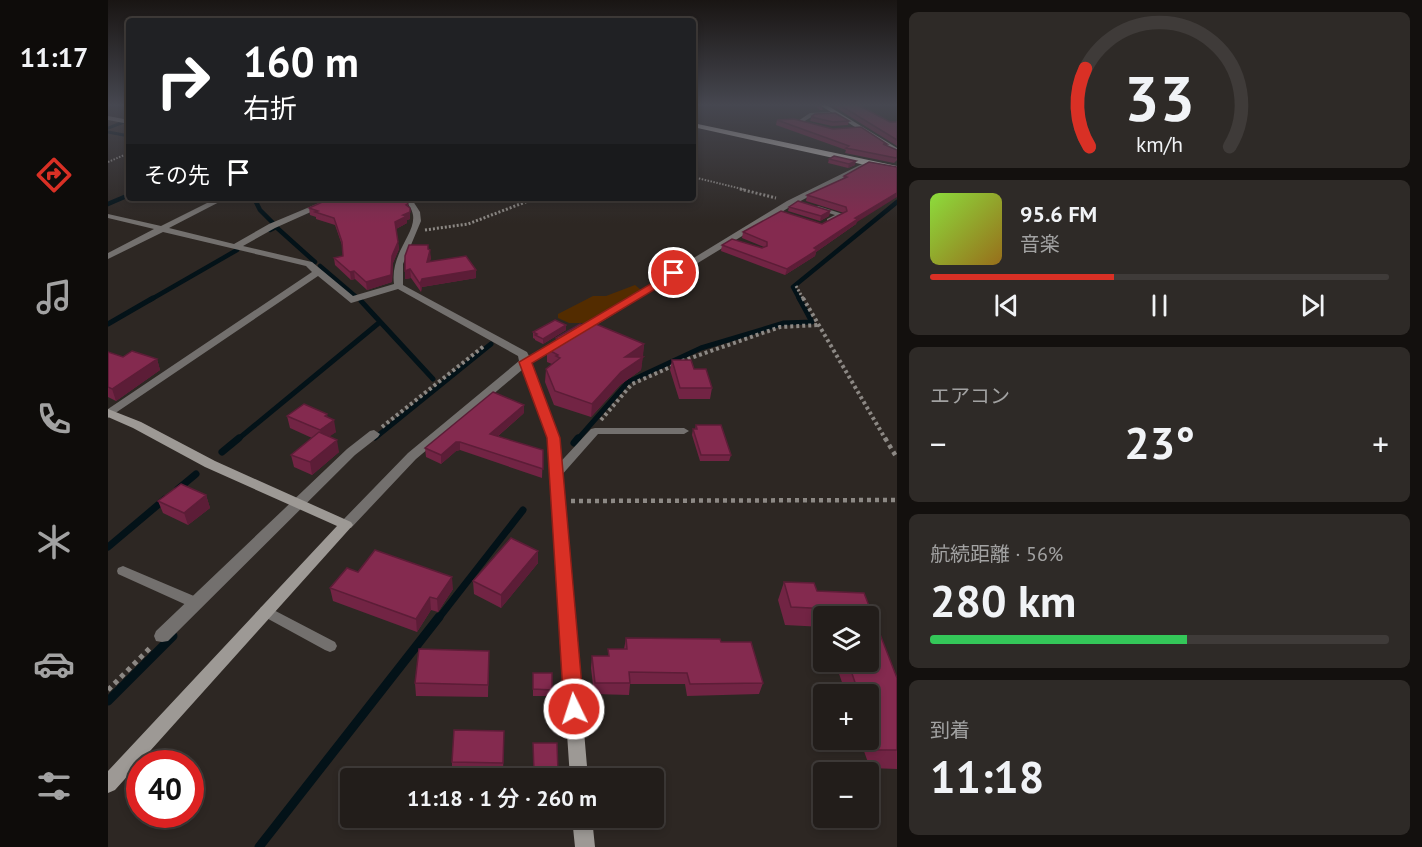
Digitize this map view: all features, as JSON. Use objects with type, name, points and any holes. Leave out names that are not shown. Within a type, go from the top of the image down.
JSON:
[{"type":"main road","points":[[778,144],[897,168]]},
{"type":"street","points":[[884,144],[897,151]]},
{"type":"street","points":[[108,784],[412,456],[525,362],[730,240],[779,214],[793,202],[868,163]]},
{"type":"street","points":[[108,256],[218,201]]},
{"type":"street","points":[[236,246],[272,226],[331,201]]},
{"type":"street","points":[[409,201],[417,211],[418,219],[399,257],[395,274],[399,286],[523,354],[554,438],[578,768]]},
{"type":"street","points":[[108,216],[309,264],[351,300],[399,286]]},
{"type":"street","points":[[108,413],[318,272]]},
{"type":"street","points":[[108,413],[137,425],[210,464],[346,525]]},
{"type":"street","points":[[162,636],[298,502],[351,452],[374,434]]},
{"type":"street","points":[[583,828],[585,847]]},
{"type":"lane","points":[[793,202],[841,215],[821,226]]},
{"type":"lane","points":[[730,240],[740,243]]},
{"type":"lane","points":[[556,474],[595,430],[684,431]]},
{"type":"lane","points":[[123,571],[196,603]]},
{"type":"lane","points":[[266,611],[330,646]]},
{"type":"path","points":[[108,162],[126,154]]},
{"type":"path","points":[[696,178],[793,202]]},
{"type":"path","points":[[412,231],[468,224],[528,201]]},
{"type":"path","points":[[796,286],[897,458]]},
{"type":"path","points":[[595,430],[615,402],[632,384],[697,355],[780,327],[819,325]]},
{"type":"path","points":[[374,434],[494,338]]},
{"type":"path","points":[[558,501],[897,500]]},
{"type":"path","points":[[108,690],[162,636]]},
{"type":"shaded area","points":[[635,285],[641,290],[585,323],[569,323],[558,318],[558,314],[593,296],[606,296]]},
{"type":"building","points":[[842,144],[886,144],[883,144],[897,150],[897,157],[846,148],[849,146]]},
{"type":"building","points":[[834,156],[856,161],[849,164],[829,159]]},
{"type":"building","points":[[869,162],[897,167],[897,193],[855,218],[858,219],[787,269],[722,245],[732,239],[762,248],[767,246],[767,242],[743,232],[781,211],[822,224],[847,211],[846,207],[807,195],[847,177],[844,176]]},
{"type":"building","points":[[324,201],[406,201],[410,212],[395,222],[398,242],[392,256],[391,275],[366,282],[354,271],[350,272],[334,258],[343,256],[342,242],[334,218],[309,208]]},
{"type":"building","points":[[798,201],[830,211],[821,216],[789,207]]},
{"type":"building","points":[[409,245],[428,245],[430,250],[427,262],[466,256],[476,270],[422,279],[420,284],[410,269],[405,271],[405,256]]},
{"type":"building","points":[[555,320],[566,325],[543,339],[533,332]]},
{"type":"building","points":[[591,322],[644,344],[625,357],[643,357],[621,372],[592,404],[555,391],[546,369],[560,358],[547,349],[562,341],[556,338],[580,324],[584,326]]},
{"type":"building","points":[[132,351],[157,359],[112,389],[108,387],[108,352],[123,357]]},
{"type":"building","points":[[672,360],[691,360],[694,369],[706,369],[712,388],[680,388]]},
{"type":"building","points":[[493,392],[524,405],[490,434],[543,450],[543,469],[460,442],[456,442],[441,455],[425,448]]},
{"type":"building","points":[[304,404],[327,414],[325,416],[334,420],[320,430],[287,416]]},
{"type":"building","points":[[696,425],[721,425],[731,455],[701,455],[693,429],[697,429]]},
{"type":"building","points":[[319,432],[337,440],[310,462],[291,455]]},
{"type":"building","points":[[181,484],[206,495],[184,513],[158,501]]},
{"type":"building","points":[[511,538],[538,551],[501,595],[473,581]]},
{"type":"building","points":[[375,550],[452,577],[437,599],[430,597],[416,619],[330,588],[347,568],[358,572]]},
{"type":"building","points":[[784,582],[814,583],[817,591],[864,593],[869,606],[813,606],[813,608],[791,607]]},
{"type":"building","points":[[879,632],[897,678],[897,750],[879,750],[879,684],[856,684],[851,672],[879,672]]},
{"type":"building","points":[[626,638],[720,639],[721,642],[751,642],[763,683],[690,684],[687,673],[629,672],[630,683],[595,683],[592,656],[609,656],[608,649],[627,649]]},
{"type":"building","points":[[419,649],[489,651],[488,685],[415,683]]},
{"type":"building","points":[[533,673],[552,673],[552,690],[533,689]]},
{"type":"building","points":[[454,730],[504,731],[503,763],[452,762]]},
{"type":"building","points":[[533,743],[557,743],[558,768],[534,768]]},
{"type":"waterway","points":[[108,204],[126,196]]},
{"type":"waterway","points":[[256,201],[260,210],[273,223]]},
{"type":"waterway","points":[[800,300],[793,287],[897,202]]},
{"type":"waterway","points":[[270,230],[276,227],[315,262]]},
{"type":"waterway","points":[[150,300],[237,250]]},
{"type":"waterway","points":[[320,266],[355,296]]},
{"type":"waterway","points":[[108,324],[153,298]]},
{"type":"waterway","points":[[577,440],[628,382],[701,348],[784,323],[812,322],[799,298]]},
{"type":"waterway","points":[[361,301],[433,379]]},
{"type":"waterway","points":[[237,440],[380,322]]},
{"type":"waterway","points":[[375,438],[491,344]]},
{"type":"waterway","points":[[222,452],[239,438]]},
{"type":"waterway","points":[[574,443],[578,438]]},
{"type":"waterway","points":[[178,489],[196,474]]},
{"type":"waterway","points":[[108,547],[165,499]]},
{"type":"waterway","points":[[438,619],[523,510]]},
{"type":"waterway","points":[[259,847],[439,617]]},
{"type":"waterway","points":[[108,701],[173,636]]},
{"type":"route","points":[[574,709],[554,438],[525,362],[674,273]]}]
